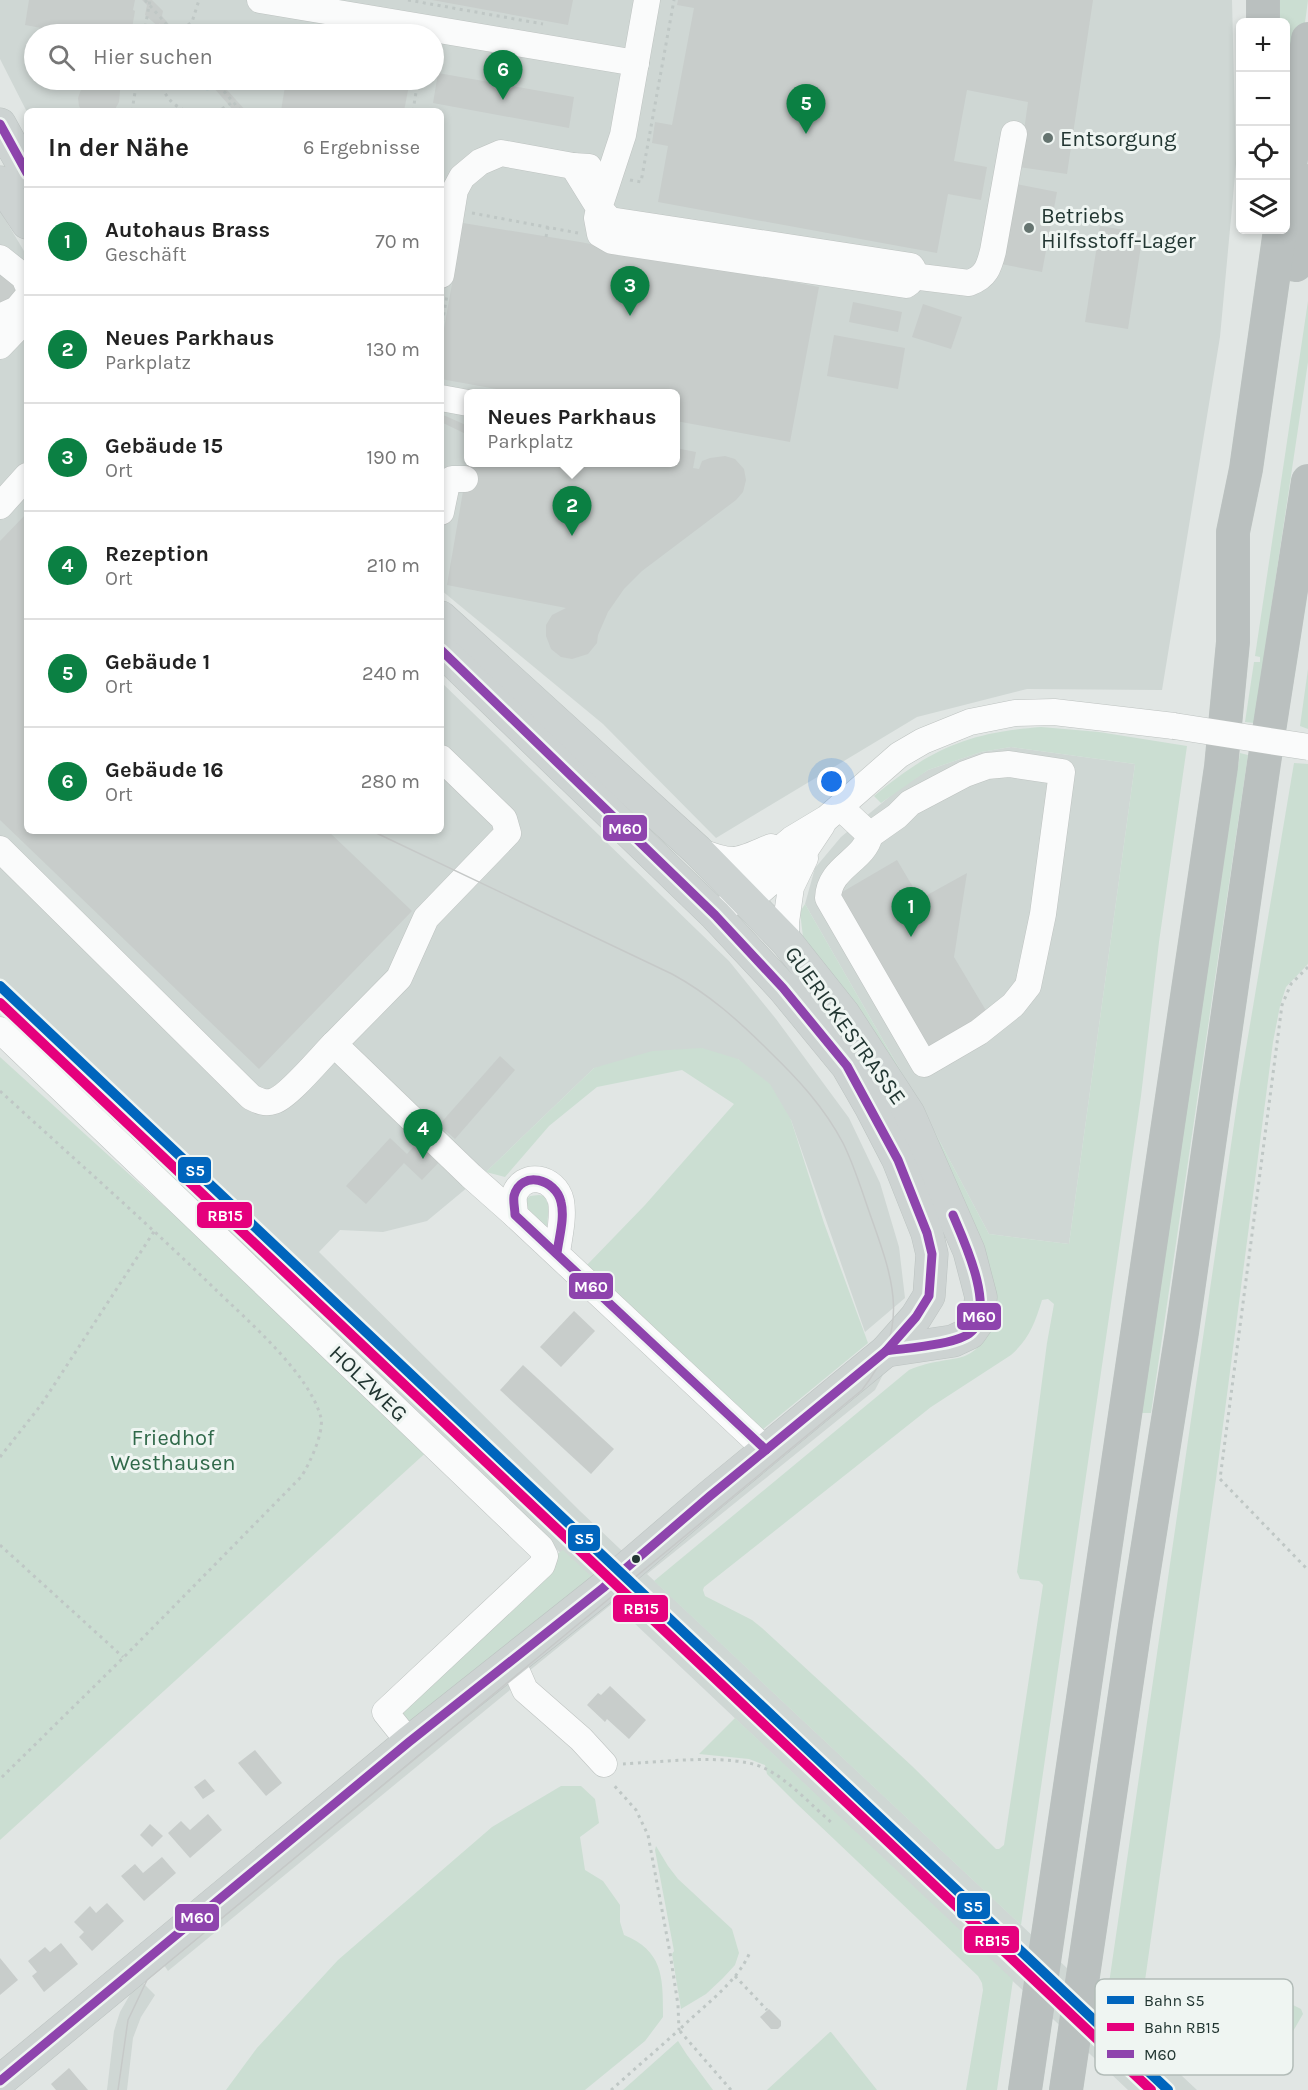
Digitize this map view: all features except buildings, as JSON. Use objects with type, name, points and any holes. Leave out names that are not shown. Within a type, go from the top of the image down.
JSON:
[{"type":"highway","points":[[1263,0],[1263,18]]},
{"type":"highway","points":[[1288,180],[1308,39]]},
{"type":"highway","points":[[1233,642],[1259,516],[1308,181]]},
{"type":"highway","points":[[1025,2090],[1221,767],[1233,642],[1235,467],[1260,234]]},
{"type":"highway","points":[[1233,532],[1245,469],[1279,234]]},
{"type":"highway","points":[[1066,2090],[1136,1620],[1184,1320],[1264,763],[1307,490]]},
{"type":"main road","points":[[0,124],[24,168]]},
{"type":"main road","points":[[0,182],[24,218]]},
{"type":"main road","name":"GUERICKESTRASSE","points":[[444,620],[697,850],[786,941],[843,1014],[909,1114],[969,1251],[981,1297],[977,1323],[970,1333],[953,1341],[886,1351]]},
{"type":"main road","name":"GUERICKESTRASSE","points":[[444,653],[715,915],[783,988],[847,1066],[898,1160],[923,1223],[932,1254],[929,1296],[916,1317],[886,1351]]},
{"type":"main road","points":[[0,2081],[409,1742],[603,1588],[886,1351]]},
{"type":"lane","points":[[260,0],[403,24]]},
{"type":"lane","points":[[602,199],[623,135],[647,0]]},
{"type":"lane","points":[[444,31],[636,63]]},
{"type":"lane","points":[[573,166],[602,199],[610,220],[911,266],[912,276],[969,283],[984,275],[989,266],[1014,134]]},
{"type":"lane","points":[[444,257],[455,190],[462,177],[480,162],[501,153],[573,166],[595,167],[607,160],[623,135]]},
{"type":"lane","points":[[0,258],[24,277]]},
{"type":"lane","points":[[0,320],[17,309],[24,301]]},
{"type":"lane","points":[[0,346],[24,321]]},
{"type":"lane","points":[[444,399],[464,402]]},
{"type":"lane","points":[[0,506],[24,479]]},
{"type":"lane","points":[[444,498],[447,483],[452,479],[465,479]]},
{"type":"lane","points":[[697,850],[724,860],[738,861],[773,846],[833,812],[899,755],[923,741],[970,722],[1016,713],[1054,712],[1174,726],[1308,747]]},
{"type":"lane","points":[[0,849],[251,1097],[267,1103],[282,1097],[399,978],[426,918],[508,833],[504,819],[444,761]]},
{"type":"lane","points":[[1009,764],[1062,772],[1043,914],[1028,986],[1013,1005],[979,1032],[924,1064],[828,898],[829,887],[834,878],[861,851],[870,835],[897,816],[910,802],[964,774],[987,766],[1009,764]]},
{"type":"lane","points":[[833,812],[870,835]]},
{"type":"lane","points":[[715,915],[742,896],[756,895],[802,855],[833,812]]},
{"type":"lane","points":[[786,941],[791,887],[833,812]]},
{"type":"lane","name":"HOLZWEG","points":[[0,1029],[541,1548],[545,1556],[542,1565],[386,1712],[409,1742]]},
{"type":"lane","points":[[334,1044],[471,1176],[557,1253],[766,1450]]},
{"type":"lane","points":[[516,1215],[513,1199],[518,1187],[527,1180],[540,1179],[550,1183],[558,1193],[561,1203],[557,1253]]},
{"type":"lane","points":[[503,1668],[518,1674],[525,1690],[581,1739],[604,1764]]},
{"type":"path","points":[[145,0],[167,24]]},
{"type":"path","points":[[146,24],[150,0]]},
{"type":"path","points":[[189,24],[199,0]]},
{"type":"path","points":[[408,0],[548,25]]},
{"type":"path","points":[[132,108],[135,90]]},
{"type":"path","points":[[163,90],[166,96],[179,108]]},
{"type":"path","points":[[223,90],[238,108]]},
{"type":"path","points":[[413,108],[416,90]]},
{"type":"path","points":[[223,108],[233,102]]},
{"type":"path","points":[[452,208],[581,234]]},
{"type":"path","points":[[546,237],[548,227]]},
{"type":"path","points":[[1308,967],[1291,984],[1282,1005],[1220,1479],[1308,1570]]},
{"type":"path","points":[[0,1091],[154,1230],[266,1338],[305,1384],[322,1420],[313,1457],[301,1477],[0,1779]]},
{"type":"path","points":[[0,1457],[41,1405],[154,1230]]},
{"type":"path","points":[[0,1545],[124,1657]]},
{"type":"path","points":[[731,2090],[679,2030],[678,2005],[670,1953],[648,1835],[636,1810],[609,1778],[604,1764],[732,1760],[752,1763],[777,1776],[832,1823]]},
{"type":"path","points":[[611,2090],[679,2030],[735,1976],[744,1965],[750,1952]]},
{"type":"path","points":[[735,1976],[767,2010]]},
{"type":"shaded area","points":[[0,0],[1232,0],[1236,164],[1220,337],[1162,690],[1027,689],[917,717],[716,838],[603,724],[444,592],[444,108],[25,108],[0,59]]},
{"type":"shaded area","points":[[0,211],[24,251],[24,834],[444,834],[444,685],[729,961],[776,1019],[849,1118],[880,1183],[899,1247],[905,1298],[865,1332],[791,1120],[738,1059],[594,1068],[486,1172],[427,1221],[383,1232],[340,1230],[319,1252],[639,1567],[888,1365],[875,1390],[647,1574],[1095,1994],[1095,2059],[613,1603],[529,1671],[523,1663],[605,1595],[411,1411],[136,1141],[0,1013]]},
{"type":"shaded area","points":[[1011,747],[1135,764],[1069,1244],[989,1234],[922,1108],[805,904],[815,868],[841,837],[900,788],[928,770],[981,752]]},
{"type":"shaded area","points":[[506,1675],[516,1685],[168,1971],[158,1956]]},
{"type":"shaded area","points":[[139,1979],[155,1995],[141,2017],[133,2038],[127,2090],[107,2090],[114,2031],[120,2012]]},
{"type":"shaded area","points":[[1112,2075],[1181,2075],[1197,2090],[1128,2090]]},
{"type":"green space","points":[[1272,0],[1308,0],[1290,137],[1290,18],[1273,18]]},
{"type":"green space","points":[[1308,301],[1308,362],[1254,723],[1245,722],[1254,662],[1260,662],[1260,657],[1255,656]]},
{"type":"green space","points":[[1308,669],[1308,729],[1300,726]]},
{"type":"green space","points":[[1041,727],[1099,732],[1187,746],[1159,942],[1141,1096],[1021,1925],[654,1581],[909,1370],[973,1352],[981,1343],[992,1309],[803,937],[800,912],[805,904],[922,1108],[989,1234],[1069,1244],[1135,764],[1011,747],[981,752],[928,770],[881,803],[874,796],[914,766],[951,746],[970,739]],"holes":[[[1048,1299],[1054,1304],[1017,1572],[1020,1579],[1039,1581],[1043,1585],[1004,1845],[996,1849],[912,1766],[762,1628],[752,1620],[705,1596],[703,1590],[931,1407],[1011,1355],[1031,1330],[1042,1300]]]},
{"type":"green space","points":[[1240,753],[1248,755],[1151,1413],[1141,1413]]},
{"type":"green space","points":[[1294,763],[1308,764],[1308,964],[1286,987],[1273,1042],[1216,1479],[1145,1979],[1110,1979],[1239,1090]]},
{"type":"green space","points":[[702,1048],[738,1059],[770,1084],[791,1120],[824,1223],[868,1343],[762,1430],[586,1266],[645,1205],[734,1104],[682,1070],[597,1087],[549,1126],[505,1177],[486,1172],[594,1068],[652,1051]]},
{"type":"green space","name":"Friedhof Westhausen","points":[[0,1057],[431,1448],[0,1840]]},
{"type":"green space","points":[[530,1196],[545,1196],[549,1207],[546,1233],[528,1218],[526,1200]]},
{"type":"green space","points":[[563,1550],[592,1577],[404,1736],[385,1712],[542,1565]]},
{"type":"green space","points":[[735,1718],[1013,1980],[997,2090],[966,2090],[983,1990],[978,1976],[796,1803],[767,1774],[765,1765],[749,1759],[699,1754]]},
{"type":"green space","points":[[561,1786],[581,1786],[595,1799],[599,1823],[580,1837],[585,1870],[603,1881],[620,1905],[620,1922],[624,1935],[647,1949],[658,1968],[663,1990],[663,2017],[645,2041],[585,2090],[226,2090],[257,2048],[338,1960],[492,1827]]},
{"type":"green space","points":[[656,1846],[678,1879],[732,1929],[739,1953],[735,1965],[723,1978],[706,1994],[681,2009],[672,1954],[674,1951]]},
{"type":"green space","points":[[1293,2005],[1301,2009],[1303,2014],[1293,2031]]},
{"type":"green space","points":[[830,2032],[877,2090],[767,2090]]},
{"type":"green space","points":[[678,2041],[713,2090],[623,2090]]},
{"type":"tram line","points":[[118,2090],[128,2020],[147,1980],[862,1390],[877,1368],[887,1346],[892,1326],[894,1305],[886,1264],[847,1152],[828,1117],[810,1094],[758,1040],[711,999],[672,974],[378,834]]},
{"type":"rail line","name":"S5","points":[[0,986],[1095,2021]]},
{"type":"rail line","name":"RB15","points":[[0,1003],[1095,2037]]},
{"type":"rail line","name":"RB15","points":[[1135,2075],[1151,2090]]},
{"type":"rail line","name":"S5","points":[[1152,2075],[1168,2090]]},
{"type":"transit line","name":"M60","points":[[0,124],[24,168]]},
{"type":"transit line","name":"M60","points":[[0,2081],[409,1742],[603,1588],[710,1496],[886,1351],[916,1317],[929,1296],[932,1254],[927,1233],[898,1160],[847,1066],[783,988],[715,915],[444,653]]},
{"type":"transit line","name":"M60","points":[[557,1253],[562,1214],[558,1194],[546,1183],[538,1180],[524,1182],[514,1196],[515,1215],[766,1450]]},
{"type":"transit line","name":"M60","points":[[886,1351],[955,1340],[971,1332],[978,1321],[980,1308],[976,1275],[953,1215]]},
{"type":"place","name":"Gebäude 16","points":[[503,100]]},
{"type":"place","name":"Gebäude 1","points":[[806,134]]},
{"type":"place","name":"Entsorgung","points":[[1048,138]]},
{"type":"place","name":"Betriebs Hilfsstoff-Lager","points":[[1029,228]]},
{"type":"place","name":"Gebäude 15","points":[[630,316]]},
{"type":"place","name":"Neues Parkhaus","points":[[572,536]]},
{"type":"place","name":"Autohaus Brass","points":[[911,937]]},
{"type":"place","name":"Rezeption","points":[[423,1159]]}]
